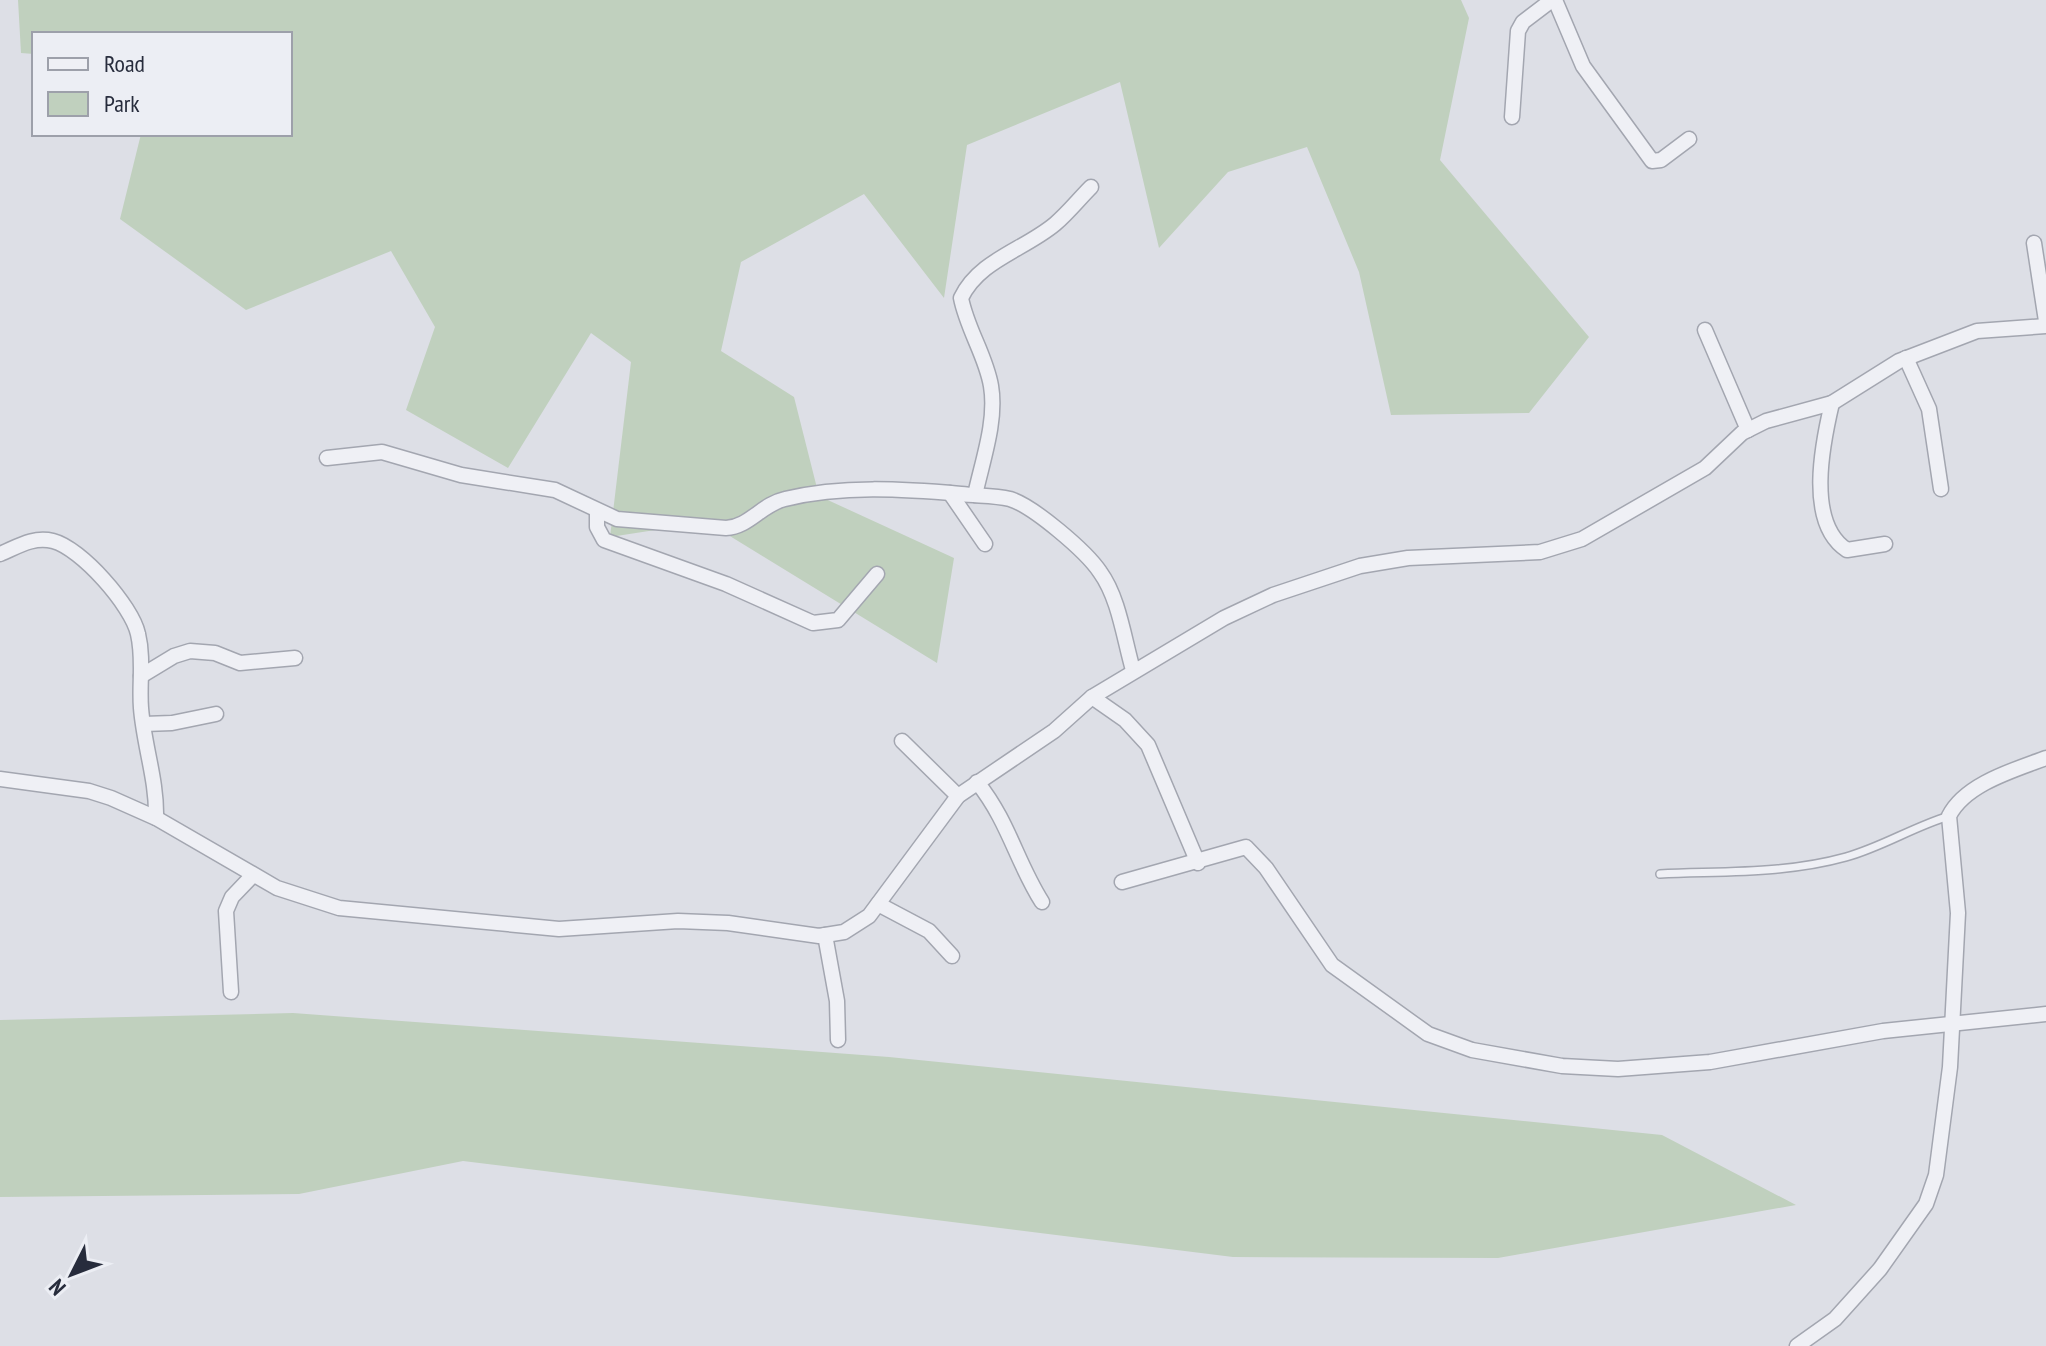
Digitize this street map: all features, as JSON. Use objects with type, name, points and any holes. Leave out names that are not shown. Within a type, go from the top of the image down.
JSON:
[{"type":"street","points":[[1512,117],[1518,31],[1523,22],[1553,0],[1583,66],[1652,161],[1661,160],[1689,139]]},
{"type":"street","points":[[975,495],[988,433],[992,388],[971,336],[961,298],[985,267],[1020,249],[1056,223],[1091,187]]},
{"type":"street","points":[[0,779],[89,791],[156,818],[252,876],[312,902],[339,908],[559,929],[678,921],[728,923],[825,935],[858,926],[878,904],[958,796],[1054,731],[1092,697],[1133,670],[1236,612],[1273,595],[1360,566],[1408,558],[1540,552],[1582,539],[1705,468],[1748,430],[1766,421],[1832,403],[1906,358],[1977,331],[2046,324],[2034,243]]},
{"type":"street","points":[[1705,330],[1748,430]]},
{"type":"street","points":[[1906,358],[1932,420],[1941,489]]},
{"type":"street","points":[[1832,403],[1818,467],[1831,529],[1847,550],[1885,544]]},
{"type":"street","points":[[327,458],[382,452],[439,470],[555,490],[617,519],[734,528],[762,508],[796,497],[873,489],[998,497],[1024,506],[1100,571],[1112,598],[1133,670]]},
{"type":"street","points":[[950,493],[985,544]]},
{"type":"street","points":[[597,511],[597,527],[604,540],[726,584],[813,623],[838,620],[877,574]]},
{"type":"street","points":[[0,554],[34,539],[53,541],[79,557],[131,615],[138,631],[144,724],[156,784],[156,818]]},
{"type":"street","points":[[141,676],[174,656],[190,651],[215,653],[240,663],[295,658]]},
{"type":"street","points":[[1092,697],[1125,720],[1148,745],[1198,863]]},
{"type":"street","points":[[144,724],[172,723],[216,714]]},
{"type":"street","points":[[902,741],[958,796]]},
{"type":"street","points":[[1797,1346],[1835,1319],[1860,1292],[1926,1204],[1936,1175],[1945,1119],[1954,1021],[1958,913],[1949,816],[1957,802],[1970,793],[2046,758]]},
{"type":"street","points":[[977,782],[999,809],[1030,882],[1042,902]]},
{"type":"street","points":[[1122,882],[1246,847],[1266,868],[1332,965],[1428,1034],[1472,1050],[1562,1066],[1618,1069],[1710,1062],[1954,1021],[2046,1014]]},
{"type":"street","points":[[231,992],[226,911],[232,897],[252,876]]},
{"type":"street","points":[[878,904],[929,931],[952,956]]},
{"type":"street","points":[[825,935],[837,1001],[838,1040]]},
{"type":"lane","points":[[1660,874],[1797,869],[1868,851],[1923,824],[1949,816]]},
{"type":"green space","points":[[18,0],[1461,0],[1469,18],[1440,160],[1589,337],[1529,413],[1391,415],[1359,272],[1307,147],[1228,172],[1159,248],[1120,82],[967,145],[944,298],[864,194],[741,262],[721,351],[794,397],[819,496],[954,558],[937,663],[707,522],[610,537],[631,362],[591,333],[508,468],[406,410],[435,327],[391,251],[246,310],[120,219],[141,136],[292,136],[292,32],[32,32],[32,54],[21,53]]},
{"type":"green space","points":[[293,1013],[889,1057],[1662,1135],[1796,1205],[1498,1258],[1233,1257],[463,1161],[299,1194],[0,1197],[0,1020]]}]
